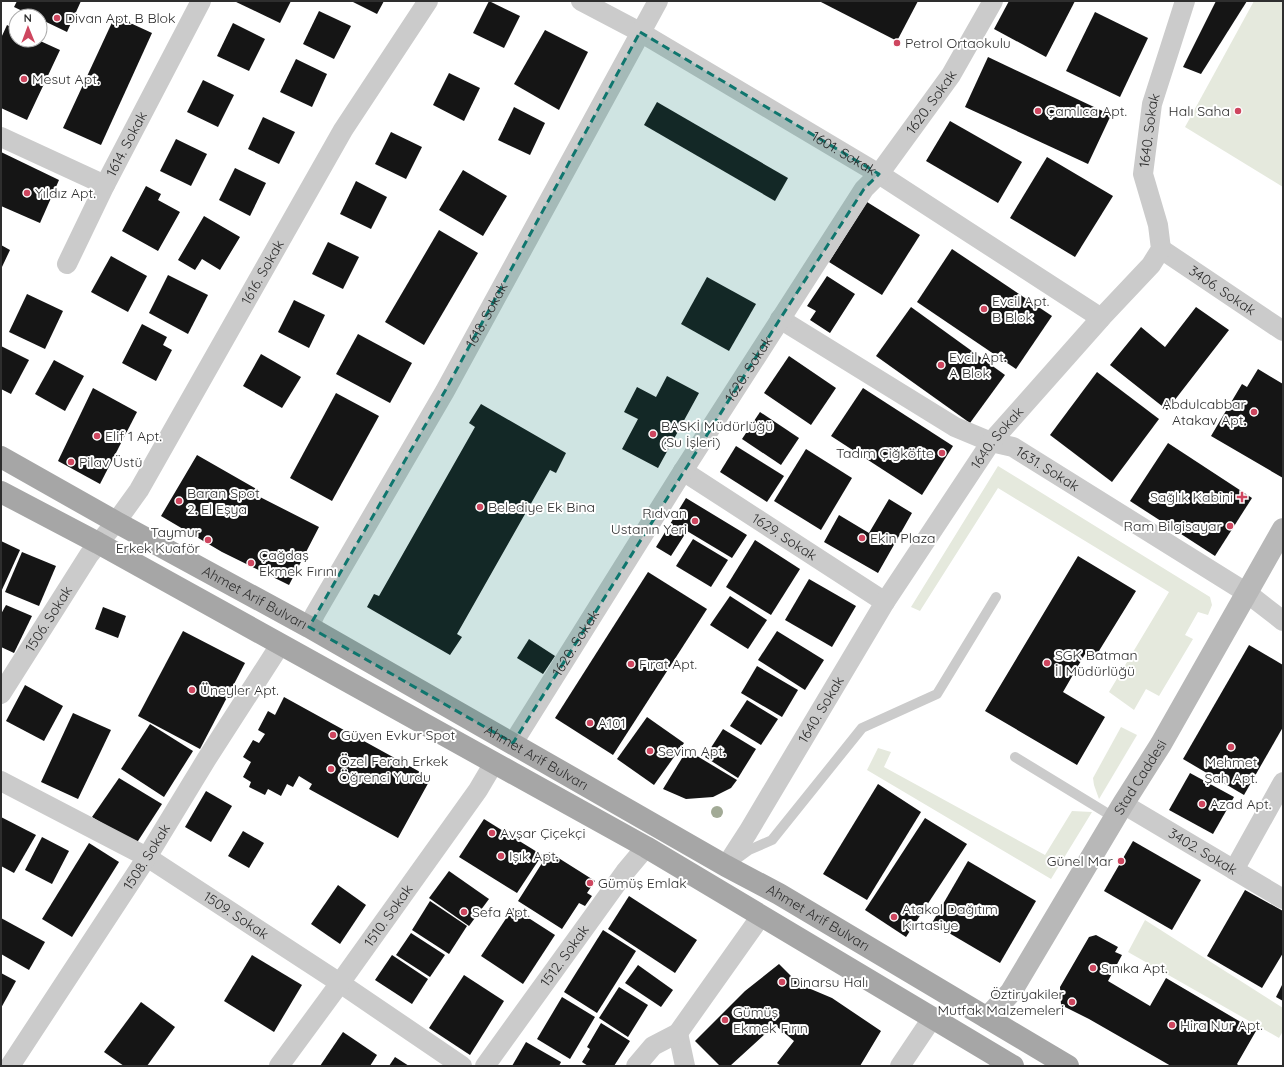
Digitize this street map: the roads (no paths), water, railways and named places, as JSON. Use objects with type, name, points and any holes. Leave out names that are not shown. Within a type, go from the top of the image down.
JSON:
[{"type":"main road","name":"Ahmet Arif Bulvarı","points":[[1,457],[116,522],[309,627],[514,743],[726,866],[779,894],[1068,1066]]},
{"type":"main road","name":"Ahmet Arif Bulvarı","points":[[1,492],[98,543],[646,847],[1013,1066]]},
{"type":"street","name":"1614. Sokak","points":[[1,137],[105,185],[201,1]]},
{"type":"street","name":"1616. Sokak","points":[[98,543],[116,522],[139,490],[343,130],[428,1]]},
{"type":"street","name":"1601. Sokak","points":[[581,1],[640,32],[879,174],[1101,318]]},
{"type":"street","name":"1618. Sokak","points":[[309,627],[315,614],[445,391],[658,1]]},
{"type":"street","name":"1620. Sokak","points":[[514,743],[683,471],[780,319],[864,189],[879,174],[951,75],[993,1]]},
{"type":"street","name":"1640. Sokak","points":[[726,866],[748,832],[885,602],[991,442],[1101,318],[1151,265],[1161,249],[1158,225],[1143,174],[1152,104],[1185,1]]},
{"type":"street","points":[[67,264],[105,185]]},
{"type":"street","name":"3406. Sokak","points":[[1161,249],[1283,331]]},
{"type":"street","name":"1631. Sokak","points":[[780,319],[955,427],[991,442],[1013,447],[1247,593],[1283,621]]},
{"type":"street","name":"1629. Sokak","points":[[683,471],[885,602]]},
{"type":"street","name":"Stad Caddesi","points":[[987,1018],[1011,992],[1119,811],[1161,744],[1283,529]]},
{"type":"street","name":"1506. Sokak","points":[[1,694],[89,554],[98,543]]},
{"type":"street","name":"1508. Sokak","points":[[10,1066],[147,857],[206,760],[280,645]]},
{"type":"street","name":"1510. Sokak","points":[[279,1066],[478,790],[494,763]]},
{"type":"street","name":"1509. Sokak","points":[[1,781],[147,857],[340,983],[462,1066]]},
{"type":"street","points":[[1234,870],[1283,782]]},
{"type":"street","name":"3402. Sokak","points":[[1119,811],[1234,870],[1283,899]]},
{"type":"street","name":"1512. Sokak","points":[[485,1066],[625,872],[646,847]]},
{"type":"street","points":[[636,1066],[653,1046],[678,1033],[761,916]]},
{"type":"street","points":[[900,1066],[933,1017]]},
{"type":"street","points":[[678,1033],[684,1066]]},
{"type":"lane","points":[[726,866],[749,850],[772,840],[862,728],[937,694],[996,597]]},
{"type":"lane","points":[[1015,757],[1119,811]]},
{"type":"place","name":"Divan Apt. B Blok","points":[[57,18]]},
{"type":"place","name":"Petrol Ortaokulu","points":[[897,43]]},
{"type":"place","name":"Mesut Apt.","points":[[24,79]]},
{"type":"place","name":"Çamlıca Apt.","points":[[1038,111]]},
{"type":"place","name":"Halı Saha","points":[[1238,111]]},
{"type":"place","name":"Yıldız Apt.","points":[[27,193]]},
{"type":"place","name":"Evcil Apt. B Blok","points":[[984,309]]},
{"type":"place","name":"Evcil Apt. A Blok","points":[[941,365]]},
{"type":"place","name":"Abdulcabbar Atakav Apt.","points":[[1254,412]]},
{"type":"place","name":"BASKİ Müdürlüğü (Su İşleri)","points":[[653,434]]},
{"type":"place","name":"Elif 1 Apt.","points":[[97,436]]},
{"type":"place","name":"Tadım Çiğköfte","points":[[942,453]]},
{"type":"place","name":"Pilav Üstü","points":[[71,462]]},
{"type":"place","name":"Sağlık Kabini","points":[[1242,497]]},
{"type":"place","name":"Baran Spot 2. El Eşya","points":[[179,501]]},
{"type":"place","name":"Belediye Ek Bina","points":[[480,507]]},
{"type":"place","name":"Rıdvan Ustanın Yeri","points":[[695,521]]},
{"type":"place","name":"Ram Bilgisayar","points":[[1230,526]]},
{"type":"place","name":"Ekin Plaza","points":[[862,538]]},
{"type":"place","name":"Taymur Erkek Kuaför","points":[[208,540]]},
{"type":"place","name":"Çağdaş Ekmek Fırını","points":[[251,563]]},
{"type":"place","name":"SGK Batman İl Müdürlüğü","points":[[1047,663]]},
{"type":"place","name":"Fırat Apt.","points":[[631,664]]},
{"type":"place","name":"Üneyler Apt.","points":[[192,690]]},
{"type":"place","name":"A101","points":[[590,723]]},
{"type":"place","name":"Güven Evkur Spot","points":[[333,735]]},
{"type":"place","name":"Mehmet Şah Apt.","points":[[1231,747]]},
{"type":"place","name":"Sevim Apt.","points":[[650,751]]},
{"type":"place","name":"Özel Ferah Erkek Öğrenci Yurdu","points":[[331,769]]},
{"type":"place","name":"Azad Apt.","points":[[1202,804]]},
{"type":"place","name":"Avşar Çiçekçi","points":[[492,833]]},
{"type":"place","name":"Işık Apt.","points":[[501,856]]},
{"type":"place","name":"Günel Mar","points":[[1121,861]]},
{"type":"place","name":"Gümüş Emlak","points":[[590,883]]},
{"type":"place","name":"Sefa Apt.","points":[[464,912]]},
{"type":"place","name":"Atakol Dağıtım Kırtasiye","points":[[894,917]]},
{"type":"place","name":"Sınıka Apt.","points":[[1093,968]]},
{"type":"place","name":"Dinarsu Halı","points":[[782,982]]},
{"type":"place","name":"Öztiryakiler Mutfak Malzemeleri","points":[[1072,1002]]},
{"type":"place","name":"Gümüş Ekmek Fırın","points":[[725,1020]]},
{"type":"place","name":"Hira Nur Apt.","points":[[1172,1025]]}]
